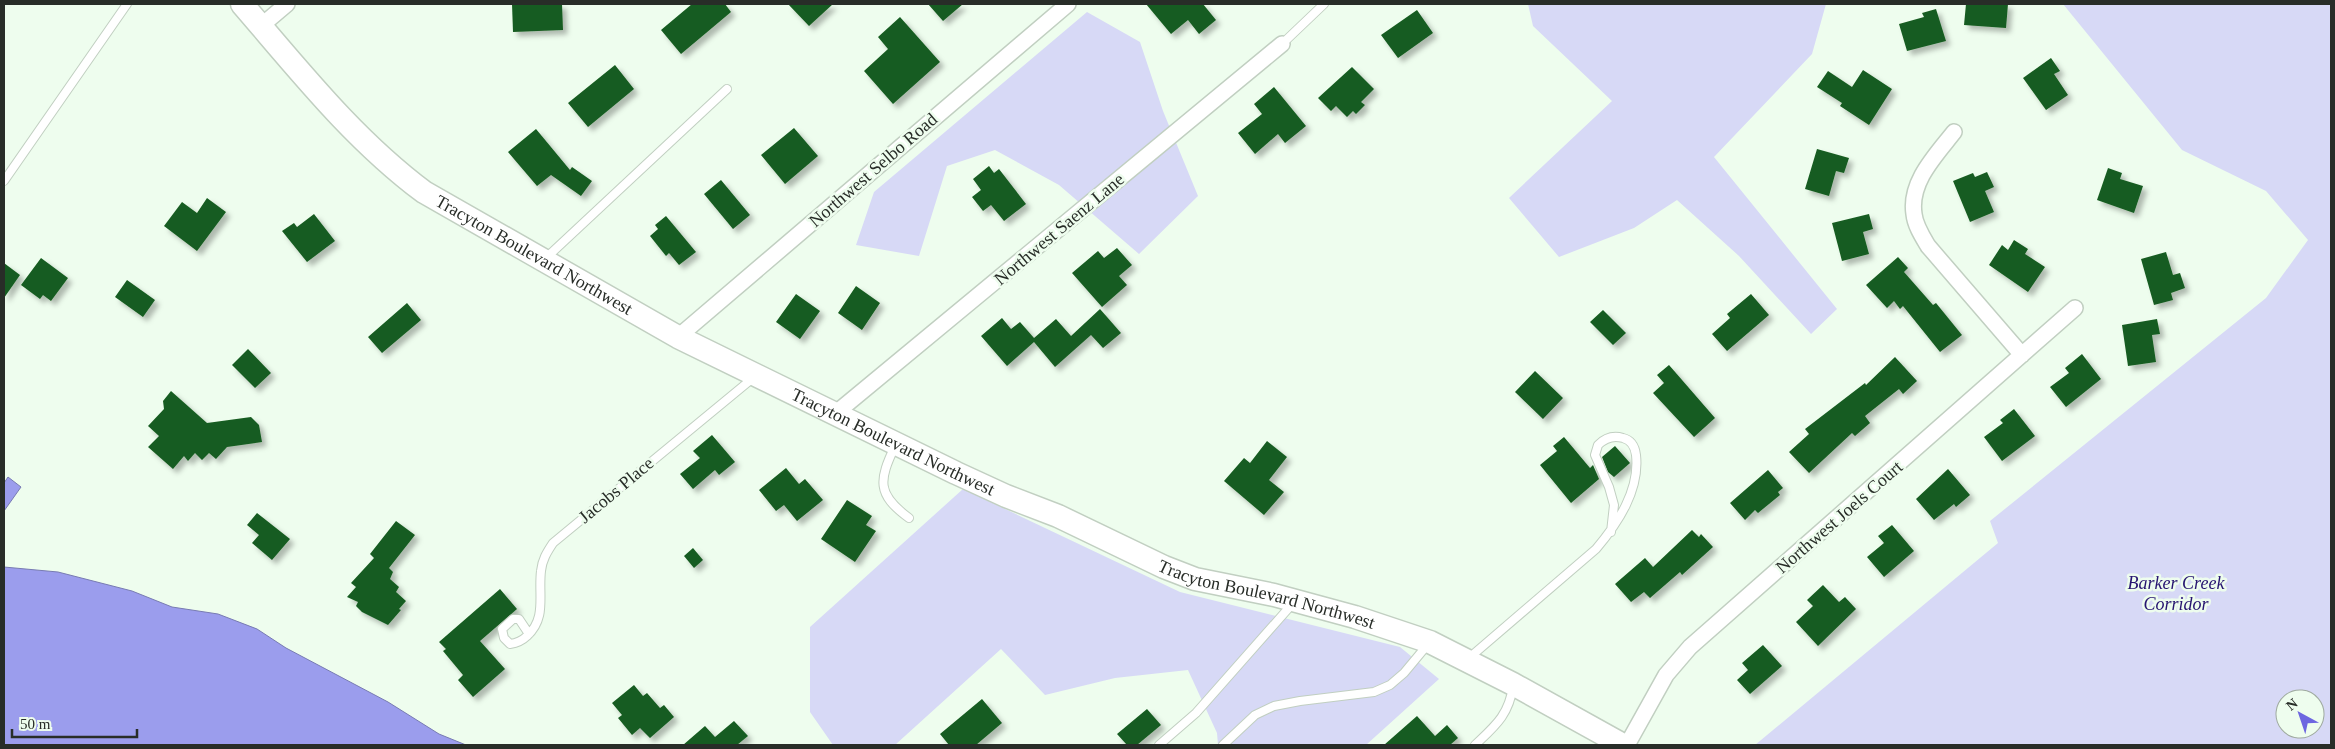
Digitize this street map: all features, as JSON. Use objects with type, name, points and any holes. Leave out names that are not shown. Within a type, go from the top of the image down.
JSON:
[{"type":"main road","name":"Tracyton Boulevard Northwest","points":[[242,4],[326,103],[397,172],[424,192],[678,337],[973,481],[1058,516],[1187,576],[1356,617],[1430,642],[1513,684],[1622,745]]},
{"type":"street","points":[[261,26],[287,4]]},
{"type":"street","name":"Northwest Selbo Road","points":[[678,337],[1068,4]]},
{"type":"street","name":"Northwest Saenz Lane","points":[[836,414],[1282,44]]},
{"type":"street","points":[[1954,132],[1928,165],[1915,190],[1913,213],[1928,246],[2022,355]]},
{"type":"street","name":"Northwest Joels Court","points":[[1622,745],[1666,675],[1690,647],[2075,308]]},
{"type":"lane","points":[[4,180],[127,4]]},
{"type":"lane","points":[[1282,44],[1324,4]]},
{"type":"lane","points":[[543,261],[727,89]]},
{"type":"lane","name":"Jacobs Place","points":[[529,634],[540,619],[541,570],[544,557],[553,543],[622,488],[700,419],[756,375]]},
{"type":"lane","points":[[1467,660],[1596,550],[1611,532],[1629,498],[1638,470],[1635,449],[1631,442],[1623,438],[1611,436],[1598,445],[1595,455],[1609,487],[1614,505],[1611,532]]},
{"type":"lane","points":[[896,443],[884,473],[883,491],[895,508],[908,518]]},
{"type":"lane","points":[[1159,745],[1196,713],[1296,601]]},
{"type":"lane","points":[[1223,745],[1255,715],[1274,706],[1374,692],[1390,685],[1404,673],[1430,642]]},
{"type":"lane","points":[[1475,745],[1495,726],[1511,703],[1513,684]]},
{"type":"green space","points":[[1528,4],[1826,4],[1812,54],[1714,157],[1837,309],[1811,334],[1739,256],[1677,200],[1634,228],[1559,257],[1509,198],[1612,101],[1533,26]]},
{"type":"green space","name":"Barker Creek Corridor","points":[[2063,4],[2331,4],[2331,745],[1755,745],[1998,543],[1990,521],[2266,298],[2308,240],[2266,191],[2182,150]]},
{"type":"green space","points":[[1087,12],[1140,42],[1163,111],[1198,196],[1139,254],[1059,185],[995,150],[947,166],[919,256],[856,245],[874,192]]},
{"type":"green space","points":[[963,489],[1180,592],[1400,647],[1439,679],[1366,745],[1218,745],[1217,733],[1188,670],[1115,678],[1045,695],[1001,649],[895,745],[833,745],[810,712],[810,627]]},
{"type":"water","points":[[8,477],[21,487],[4,511],[4,483]]},
{"type":"water","points":[[4,567],[58,572],[132,591],[172,607],[218,614],[257,629],[286,648],[388,702],[439,734],[466,745],[4,745]]},
{"type":"building","points":[[512,4],[562,4],[563,30],[513,32]]},
{"type":"building","points":[[692,4],[725,4],[731,12],[681,54],[661,30]]},
{"type":"building","points":[[788,4],[833,4],[809,26]]},
{"type":"building","points":[[928,4],[963,4],[943,21]]},
{"type":"building","points":[[1146,4],[1203,4],[1216,20],[1199,34],[1188,20],[1171,34]]},
{"type":"building","points":[[1966,4],[2008,4],[2006,28],[1964,25]]},
{"type":"building","points":[[1936,9],[1946,41],[1907,51],[1899,24],[1924,17],[1922,13]]},
{"type":"building","points":[[1417,10],[1433,33],[1398,58],[1381,35]]},
{"type":"building","points":[[900,17],[940,62],[893,104],[864,71],[888,49],[878,37]]},
{"type":"building","points":[[2051,58],[2060,71],[2054,74],[2068,95],[2046,110],[2023,78]]},
{"type":"building","points":[[615,65],[634,89],[588,127],[568,103]]},
{"type":"building","points":[[1352,67],[1374,89],[1361,102],[1365,105],[1356,114],[1353,111],[1347,117],[1336,106],[1331,111],[1318,98]]},
{"type":"building","points":[[1863,70],[1892,89],[1869,125],[1840,106],[1842,103],[1817,87],[1828,71],[1852,87]]},
{"type":"building","points":[[1274,87],[1306,126],[1285,143],[1278,134],[1255,154],[1238,133],[1262,114],[1254,104]]},
{"type":"building","points":[[794,128],[818,156],[785,184],[761,155]]},
{"type":"building","points":[[536,129],[570,170],[572,167],[592,181],[581,196],[551,175],[537,186],[508,152]]},
{"type":"building","points":[[1817,149],[1849,158],[1844,173],[1836,171],[1829,196],[1805,189]]},
{"type":"building","points":[[989,166],[994,173],[999,169],[1026,204],[1004,221],[991,205],[983,211],[972,197],[981,190],[973,179]]},
{"type":"building","points":[[2108,168],[2122,173],[2120,179],[2143,186],[2134,213],[2097,200]]},
{"type":"building","points":[[1987,172],[1994,187],[1985,191],[1994,212],[1970,222],[1953,181],[1973,173],[1975,177]]},
{"type":"building","points":[[721,180],[750,215],[733,229],[704,194]]},
{"type":"building","points":[[207,198],[226,212],[197,251],[164,226],[182,202],[197,213]]},
{"type":"building","points":[[314,214],[335,241],[307,262],[282,231],[294,223],[297,227]]},
{"type":"building","points":[[1869,214],[1873,229],[1863,232],[1869,254],[1842,261],[1832,223]]},
{"type":"building","points":[[666,216],[696,252],[679,265],[669,253],[666,256],[650,236],[658,229],[655,225]]},
{"type":"building","points":[[2014,240],[2028,249],[2025,254],[2045,267],[2028,292],[1989,265],[2002,245],[2008,250]]},
{"type":"building","points":[[1117,248],[1132,265],[1119,276],[1127,285],[1102,307],[1072,273],[1098,251],[1104,258]]},
{"type":"building","points":[[2166,252],[2173,275],[2180,273],[2185,288],[2171,293],[2173,300],[2154,305],[2141,259]]},
{"type":"building","points":[[1898,257],[1908,268],[1904,272],[1933,305],[1936,303],[1962,335],[1940,352],[1903,306],[1900,309],[1894,301],[1887,308],[1866,285]]},
{"type":"building","points":[[41,258],[68,278],[51,301],[43,295],[40,299],[21,285]]},
{"type":"building","points":[[4,263],[20,275],[4,298]]},
{"type":"building","points":[[127,280],[155,300],[143,317],[115,297]]},
{"type":"building","points":[[856,286],[880,303],[862,330],[838,313]]},
{"type":"building","points":[[796,294],[820,311],[800,339],[776,322]]},
{"type":"building","points":[[1751,294],[1769,315],[1727,351],[1712,334],[1730,318],[1727,314]]},
{"type":"building","points":[[407,303],[421,320],[382,353],[368,337]]},
{"type":"building","points":[[1100,309],[1121,333],[1103,348],[1091,335],[1055,367],[1034,342],[1007,366],[981,336],[1002,318],[1011,329],[1020,322],[1034,338],[1056,319],[1071,336]]},
{"type":"building","points":[[1603,310],[1626,333],[1613,345],[1590,322]]},
{"type":"building","points":[[2157,319],[2160,334],[2152,335],[2156,362],[2128,366],[2122,325]]},
{"type":"building","points":[[248,349],[271,373],[255,388],[232,365]]},
{"type":"building","points":[[2082,354],[2101,379],[2066,407],[2050,387],[2069,373],[2065,368]]},
{"type":"building","points":[[1895,357],[1917,381],[1903,394],[1899,389],[1865,416],[1870,423],[1855,436],[1852,433],[1809,473],[1789,452],[1809,434],[1805,429],[1865,383],[1866,385]]},
{"type":"building","points":[[1669,365],[1715,418],[1694,437],[1653,393],[1664,383],[1657,375]]},
{"type":"building","points":[[1535,371],[1563,398],[1543,419],[1515,392]]},
{"type":"building","points":[[171,391],[207,423],[251,417],[259,425],[262,442],[227,447],[216,459],[209,453],[202,460],[195,453],[188,461],[184,456],[173,469],[148,447],[159,436],[148,426],[164,409],[163,401]]},
{"type":"building","points":[[2014,409],[2035,436],[2002,461],[1984,437],[2003,423],[2000,420]]},
{"type":"building","points":[[712,435],[735,462],[719,475],[715,470],[693,489],[680,474],[700,458],[693,451]]},
{"type":"building","points":[[1564,437],[1590,468],[1593,465],[1599,479],[1571,503],[1540,465],[1557,451],[1553,446]]},
{"type":"building","points":[[1267,441],[1287,457],[1269,480],[1284,492],[1264,515],[1224,481],[1244,458],[1250,463]]},
{"type":"building","points":[[1615,446],[1630,463],[1614,477],[1608,472],[1602,457]]},
{"type":"building","points":[[786,468],[799,484],[805,479],[823,500],[797,521],[784,505],[776,511],[759,490]]},
{"type":"building","points":[[1948,469],[1970,495],[1956,507],[1954,504],[1934,520],[1916,499]]},
{"type":"building","points":[[1768,470],[1783,488],[1778,492],[1780,495],[1758,513],[1755,510],[1745,520],[1730,503]]},
{"type":"building","points":[[847,500],[872,516],[866,525],[876,531],[855,562],[821,539]]},
{"type":"building","points":[[257,513],[290,539],[272,560],[252,543],[259,535],[247,525]]},
{"type":"building","points":[[396,521],[415,535],[389,568],[393,572],[390,579],[399,587],[396,592],[406,601],[388,625],[362,612],[356,606],[358,602],[347,597],[356,587],[351,583],[374,558],[370,554]]},
{"type":"building","points":[[1892,525],[1914,551],[1884,577],[1867,557],[1884,543],[1878,536]]},
{"type":"building","points":[[1692,530],[1699,537],[1701,534],[1713,547],[1682,575],[1680,572],[1650,598],[1644,592],[1631,602],[1615,584],[1645,558],[1653,567]]},
{"type":"building","points":[[693,548],[703,560],[694,568],[684,556]]},
{"type":"building","points":[[1823,585],[1839,602],[1845,597],[1856,609],[1818,646],[1796,622],[1813,606],[1807,600]]},
{"type":"building","points":[[500,589],[517,609],[480,641],[505,669],[473,697],[458,680],[463,675],[443,651],[446,649],[439,642]]},
{"type":"building","points":[[1763,645],[1782,666],[1750,694],[1737,680],[1748,670],[1742,663]]},
{"type":"building","points":[[634,685],[643,696],[647,693],[660,708],[664,705],[674,717],[650,738],[640,728],[632,735],[618,718],[622,715],[612,703]]},
{"type":"building","points":[[982,699],[1002,723],[976,745],[949,745],[940,734]]},
{"type":"building","points":[[1147,709],[1161,725],[1137,745],[1127,745],[1117,734]]},
{"type":"building","points":[[1417,716],[1435,736],[1447,725],[1458,738],[1450,745],[1384,745]]},
{"type":"building","points":[[734,721],[748,736],[737,745],[683,745],[705,726],[715,737]]}]
